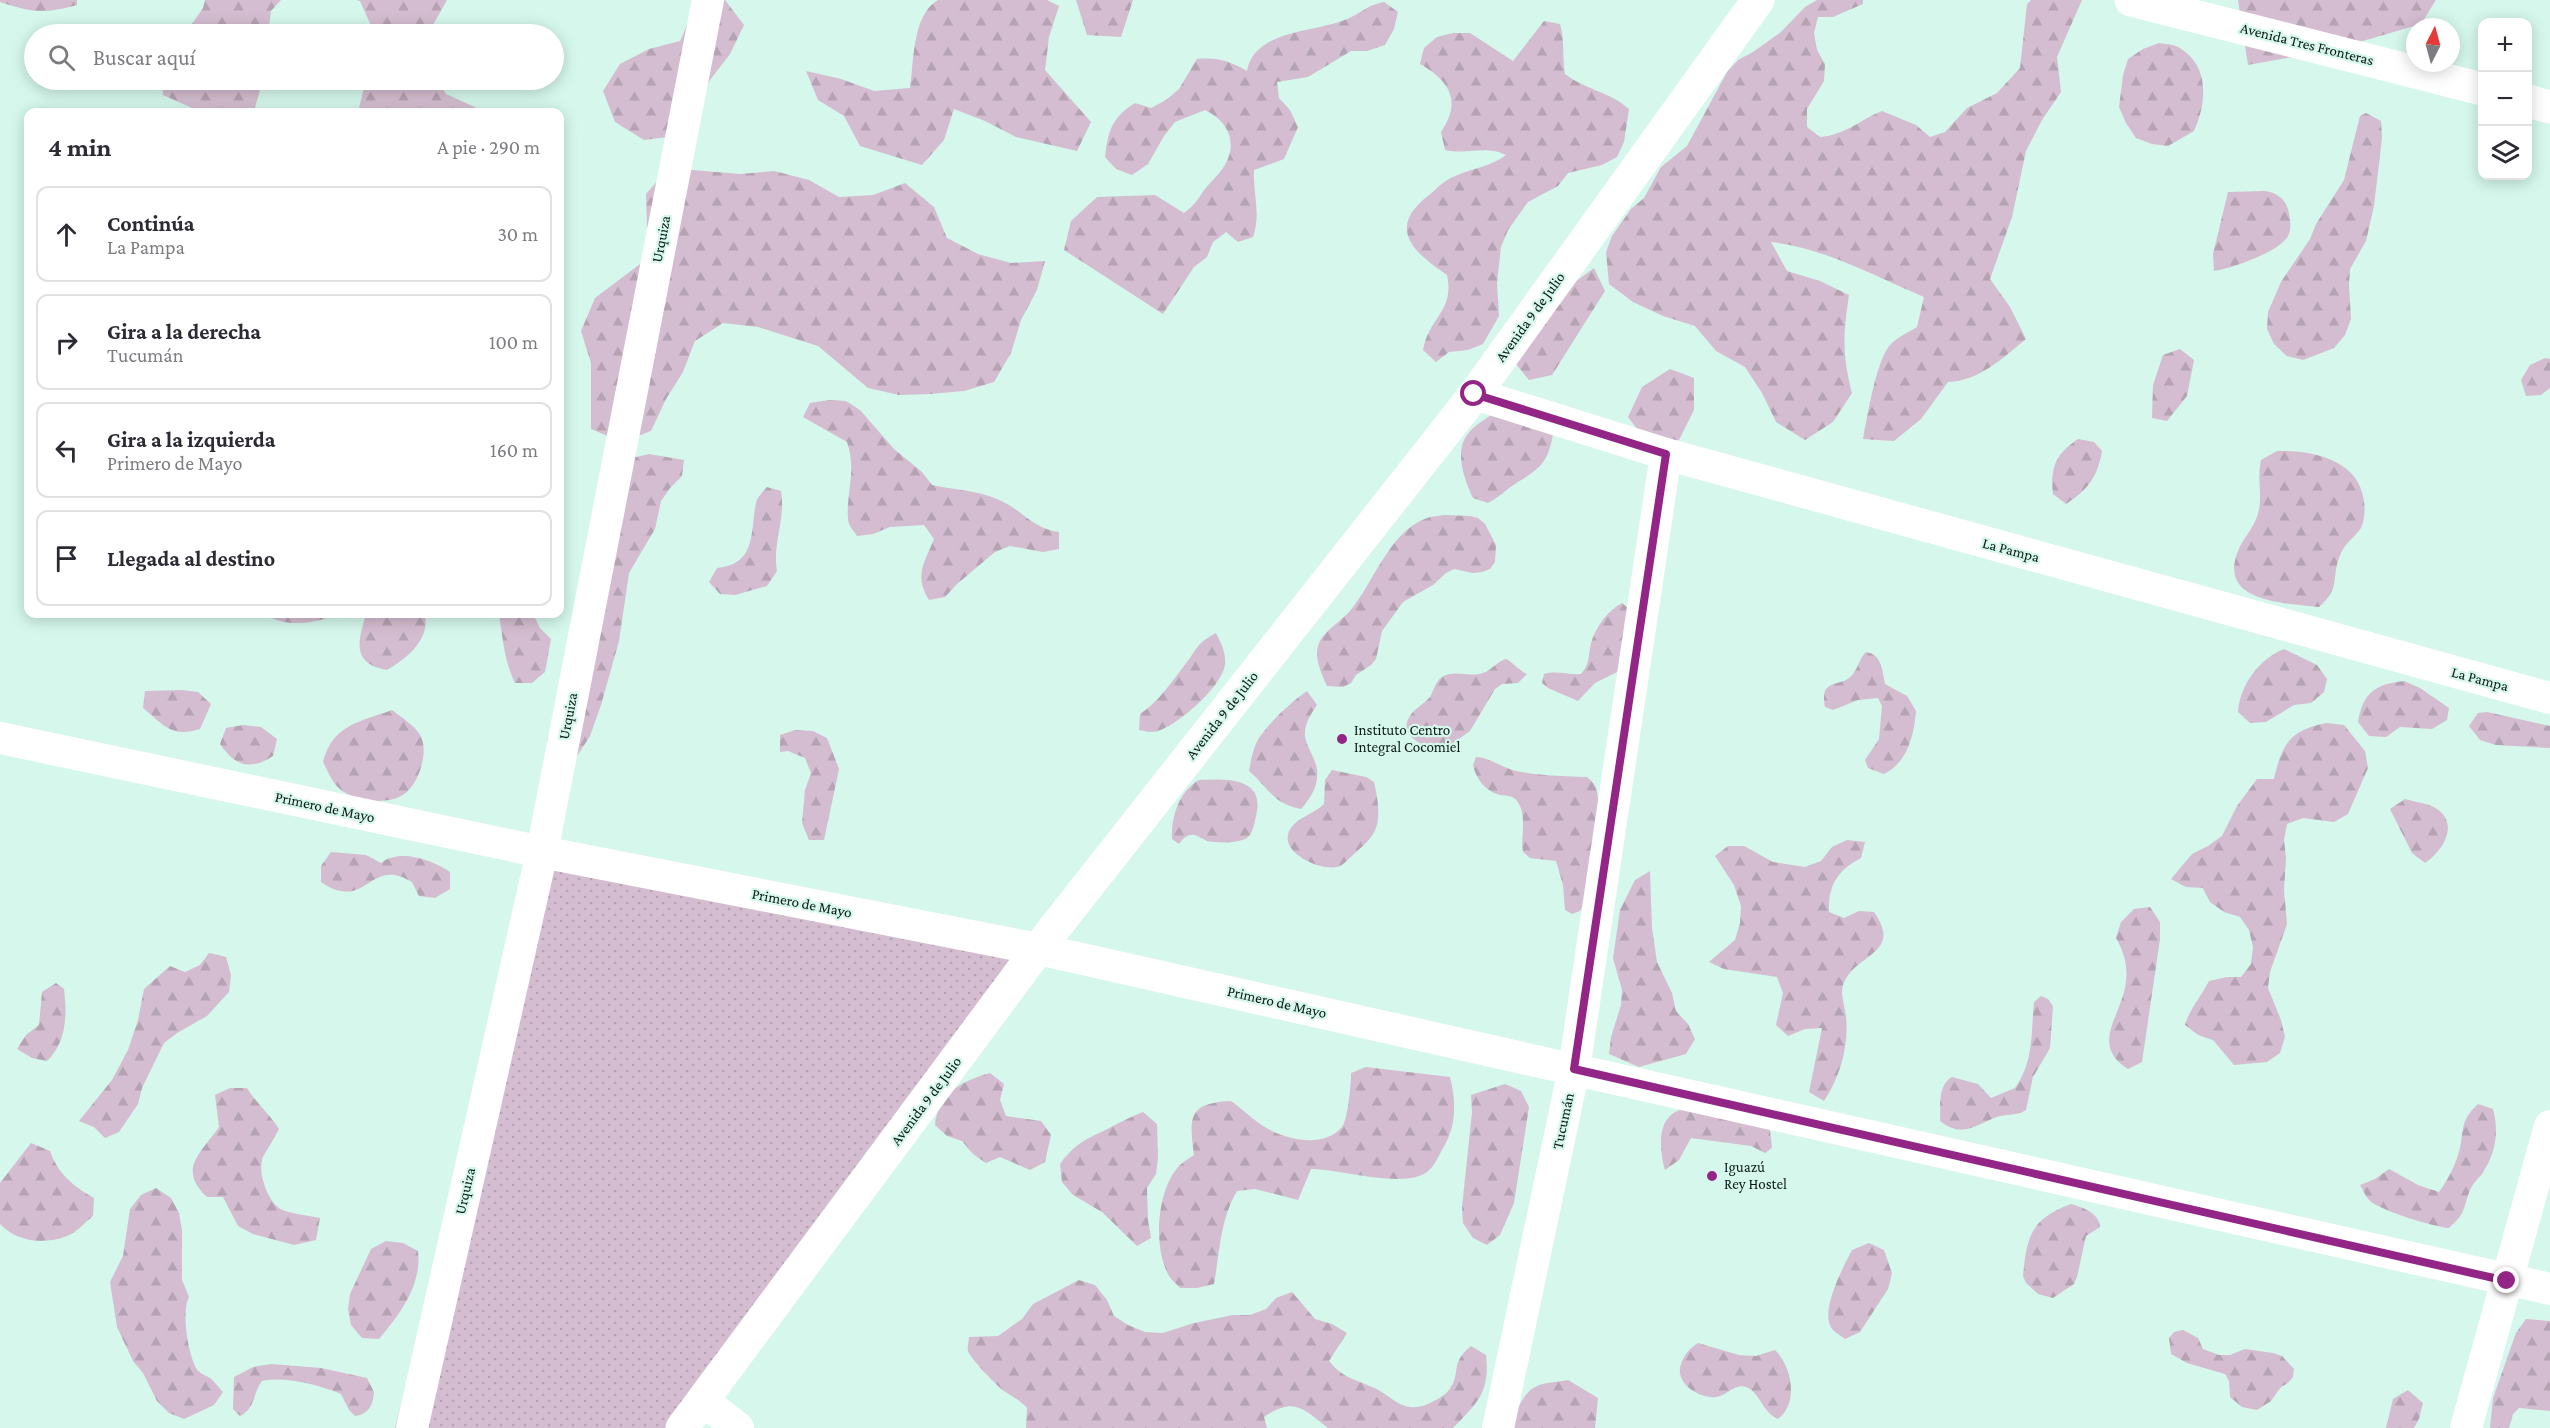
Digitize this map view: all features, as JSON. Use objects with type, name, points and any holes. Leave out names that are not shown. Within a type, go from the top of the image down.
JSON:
[{"type":"main road","name":"Avenida 9 de Julio","points":[[682,1428],[1038,949],[1474,394],[1758,0]]},
{"type":"main road","name":"Avenida Tres Fronteras","points":[[2131,0],[2478,88]]},
{"type":"main road","points":[[2532,102],[2550,107]]},
{"type":"street","name":"Urquiza","points":[[412,1428],[542,852],[708,0]]},
{"type":"street","name":"La Pampa","points":[[1474,394],[1666,454],[2550,698]]},
{"type":"street","name":"Tucumán","points":[[1498,1428],[1574,1069],[1666,454]]},
{"type":"street","name":"Primero de Mayo","points":[[0,738],[542,852],[1038,949],[2550,1289]]},
{"type":"street","points":[[2466,1428],[2550,1126]]},
{"type":"street","points":[[704,1401],[738,1428]]},
{"type":"green space","points":[[0,0],[77,0],[77,5],[38,11],[12,6]]},
{"type":"green space","points":[[205,0],[281,0],[271,11],[269,24],[192,24],[203,8]]},
{"type":"green space","points":[[356,0],[447,0],[434,24],[370,24],[360,1]]},
{"type":"green space","points":[[717,0],[725,0],[744,25],[730,54],[710,80],[694,111],[675,136],[644,140],[615,122],[603,91],[620,64],[649,49],[680,41],[693,11]]},
{"type":"green space","points":[[938,0],[1047,0],[1059,6],[1049,37],[1045,70],[1091,122],[1077,151],[1016,137],[985,121],[954,109],[944,140],[922,165],[860,146],[844,116],[818,100],[806,71],[841,79],[874,91],[910,88],[919,28],[929,7]]},
{"type":"green space","points":[[1076,0],[1133,0],[1121,37],[1087,35]]},
{"type":"green space","points":[[1817,0],[1863,0],[1863,4],[1833,17],[1818,17],[1814,33],[1817,50],[1825,64],[1824,81],[1807,109],[1807,127],[1820,137],[1829,136],[1882,111],[1916,125],[1930,137],[1945,132],[1967,108],[1997,93],[2020,68],[2027,4],[2031,0],[2082,0],[2057,57],[2061,92],[2042,120],[2026,151],[2012,217],[1990,279],[2010,307],[2026,339],[1980,373],[1970,378],[1948,382],[1921,419],[1894,441],[1863,439],[1880,363],[1890,345],[1917,327],[1924,297],[1811,250],[1771,242],[1787,271],[1820,281],[1849,295],[1844,344],[1852,393],[1833,422],[1805,440],[1776,422],[1762,393],[1745,367],[1716,351],[1695,326],[1663,316],[1633,302],[1609,284],[1606,252],[1612,236],[1631,209],[1644,198],[1661,167],[1687,146],[1727,72],[1738,60],[1781,32],[1805,7]]},
{"type":"green space","points":[[2238,0],[2436,0],[2425,18],[2406,18],[2406,28],[2332,50],[2248,65]]},
{"type":"green space","points":[[1384,2],[1398,12],[1394,29],[1385,45],[1367,51],[1351,51],[1308,77],[1277,82],[1279,98],[1290,110],[1298,127],[1284,159],[1254,170],[1257,212],[1253,237],[1238,242],[1226,232],[1213,242],[1207,257],[1194,267],[1163,314],[1064,250],[1071,221],[1097,197],[1155,195],[1184,213],[1191,208],[1226,163],[1231,146],[1228,132],[1219,119],[1205,110],[1175,122],[1148,164],[1132,175],[1116,169],[1105,157],[1108,140],[1116,119],[1127,108],[1135,103],[1151,108],[1166,100],[1179,89],[1197,59],[1223,60],[1247,71],[1252,58],[1272,41],[1286,35],[1342,21]]},
{"type":"green space","points":[[1544,21],[1560,24],[1565,74],[1622,103],[1629,109],[1624,142],[1617,157],[1602,165],[1568,173],[1558,186],[1528,202],[1508,230],[1501,247],[1497,283],[1499,316],[1483,344],[1468,350],[1449,352],[1436,362],[1423,350],[1430,329],[1445,306],[1449,287],[1447,275],[1424,257],[1409,239],[1407,229],[1409,218],[1416,207],[1450,178],[1499,160],[1506,155],[1484,150],[1445,150],[1441,132],[1451,111],[1450,93],[1439,77],[1420,64],[1424,48],[1437,37],[1453,33],[1470,33],[1513,61]]},
{"type":"green space","points":[[2159,43],[2176,46],[2188,55],[2201,74],[2203,85],[2201,108],[2194,131],[2168,146],[2152,144],[2136,138],[2119,107],[2123,75],[2128,59],[2143,49]]},
{"type":"green space","points":[[163,90],[260,90],[255,108],[192,108],[163,95]]},
{"type":"green space","points":[[364,90],[443,90],[446,94],[477,108],[359,108]]},
{"type":"green space","points":[[2366,113],[2381,121],[2382,138],[2374,206],[2366,241],[2350,269],[2351,319],[2345,335],[2334,348],[2303,360],[2287,356],[2274,344],[2267,329],[2268,312],[2281,282],[2310,239],[2316,224],[2344,180],[2360,116]]},
{"type":"green space","points":[[669,168],[740,174],[774,171],[809,180],[839,197],[873,195],[905,183],[934,207],[947,238],[978,254],[1011,263],[1045,261],[1037,290],[1021,320],[1011,353],[994,382],[964,391],[899,395],[868,388],[818,346],[758,327],[723,323],[695,341],[683,372],[666,399],[651,431],[622,442],[591,429],[591,363],[581,331],[595,298],[648,258],[646,194]]},
{"type":"green space","points":[[2264,191],[2279,196],[2284,201],[2289,212],[2288,236],[2276,248],[2266,253],[2243,263],[2214,271],[2213,254],[2228,192]]},
{"type":"green space","points":[[1594,268],[1605,291],[1552,375],[1529,380],[1510,357],[1571,285]]},
{"type":"green space","points":[[2180,349],[2194,360],[2187,396],[2167,421],[2152,418],[2153,385],[2163,355]]},
{"type":"green space","points":[[2545,358],[2550,359],[2550,388],[2541,395],[2526,396],[2521,380],[2530,365]]},
{"type":"green space","points":[[1670,369],[1694,378],[1694,410],[1679,440],[1648,443],[1628,417],[1642,387]]},
{"type":"green space","points":[[829,400],[846,401],[860,410],[894,449],[922,472],[932,485],[981,494],[1006,503],[1041,527],[1059,532],[1059,549],[1043,552],[1010,546],[995,552],[945,597],[929,600],[924,591],[921,576],[934,539],[924,525],[890,527],[873,534],[857,536],[850,526],[848,509],[851,463],[847,442],[803,417],[810,403]]},
{"type":"green space","points":[[1493,414],[1553,434],[1548,452],[1541,465],[1488,503],[1473,498],[1462,467],[1461,450],[1469,432]]},
{"type":"green space","points":[[2078,439],[2094,442],[2102,451],[2098,468],[2091,482],[2066,504],[2053,494],[2054,469],[2064,450]]},
{"type":"green space","points":[[2277,451],[2318,455],[2343,466],[2353,475],[2364,501],[2364,518],[2361,528],[2343,549],[2331,594],[2319,607],[2289,604],[2258,597],[2246,591],[2237,581],[2234,568],[2238,551],[2259,510],[2261,460]]},
{"type":"green space","points":[[649,454],[684,460],[682,476],[661,501],[655,529],[629,573],[619,641],[590,736],[572,764],[547,757],[547,741],[632,458]]},
{"type":"green space","points":[[767,487],[781,491],[782,512],[776,551],[777,571],[767,586],[735,595],[720,594],[709,582],[717,568],[730,565],[745,553],[752,535],[757,501]]},
{"type":"green space","points":[[1445,515],[1470,516],[1478,518],[1485,524],[1496,545],[1495,562],[1490,569],[1482,572],[1473,573],[1454,569],[1433,585],[1403,602],[1382,631],[1376,659],[1371,665],[1343,687],[1327,686],[1317,656],[1318,646],[1323,636],[1358,601],[1402,534],[1427,518]]},
{"type":"green space","points":[[1622,603],[1628,608],[1627,659],[1617,672],[1595,683],[1578,701],[1542,683],[1544,674],[1581,674],[1587,663],[1591,643],[1599,625],[1612,610]]},
{"type":"green space","points":[[273,618],[325,618],[300,623]]},
{"type":"green space","points":[[365,618],[425,618],[424,632],[415,647],[387,670],[375,667],[362,657],[361,634]]},
{"type":"green space","points":[[500,618],[535,618],[540,628],[551,639],[545,672],[532,683],[515,683],[503,641]]},
{"type":"green space","points":[[1216,633],[1223,648],[1225,664],[1216,683],[1198,704],[1177,721],[1158,731],[1139,730],[1140,714],[1164,692],[1200,644]]},
{"type":"green space","points":[[2284,649],[2317,665],[2327,679],[2324,692],[2311,703],[2294,705],[2266,722],[2250,723],[2238,712],[2247,683],[2259,666]]},
{"type":"green space","points":[[1866,652],[1878,659],[1885,684],[1907,696],[1916,711],[1914,729],[1904,755],[1892,769],[1884,774],[1868,768],[1865,760],[1879,739],[1882,706],[1878,698],[1858,700],[1833,710],[1825,707],[1825,691],[1828,687],[1853,674]]},
{"type":"green space","points":[[1506,659],[1527,674],[1518,683],[1502,684],[1495,689],[1470,731],[1442,751],[1422,744],[1410,736],[1407,723],[1410,716],[1430,697],[1442,677],[1452,674],[1483,673]]},
{"type":"green space","points":[[2404,681],[2420,688],[2449,708],[2447,720],[2432,729],[2400,727],[2386,737],[2369,736],[2358,722],[2367,697],[2378,688]]},
{"type":"green space","points":[[145,691],[198,692],[211,704],[200,729],[175,731],[143,708]]},
{"type":"green space","points":[[1307,691],[1317,705],[1307,723],[1305,736],[1317,769],[1317,782],[1312,794],[1301,809],[1292,807],[1272,795],[1249,771],[1259,738],[1281,713]]},
{"type":"green space","points":[[392,710],[414,728],[423,742],[421,768],[413,785],[401,796],[387,800],[361,799],[346,793],[335,784],[323,762],[328,749],[341,732],[349,726]]},
{"type":"green space","points":[[2487,712],[2550,726],[2550,748],[2496,745],[2480,740],[2469,726],[2478,713]]},
{"type":"green space","points":[[2326,723],[2344,725],[2365,751],[2368,768],[2348,814],[2334,822],[2303,818],[2287,824],[2284,840],[2286,858],[2284,890],[2287,924],[2270,972],[2268,988],[2285,1037],[2280,1053],[2267,1062],[2234,1065],[2213,1040],[2198,1035],[2185,1025],[2209,981],[2241,977],[2251,964],[2253,947],[2249,930],[2240,917],[2224,912],[2210,902],[2203,888],[2186,887],[2171,879],[2192,854],[2222,836],[2237,806],[2257,779],[2274,779],[2280,757],[2289,741],[2303,730]]},
{"type":"green space","points":[[243,725],[261,727],[277,739],[273,756],[250,765],[231,757],[220,744],[226,728]]},
{"type":"green space","points":[[795,730],[813,731],[827,738],[839,769],[824,840],[809,840],[802,823],[805,790],[811,773],[805,758],[788,751],[780,752],[780,735]]},
{"type":"green space","points":[[1476,757],[1516,771],[1587,777],[1594,783],[1598,803],[1597,831],[1584,904],[1580,911],[1572,914],[1565,910],[1563,885],[1556,861],[1530,858],[1523,852],[1523,819],[1520,807],[1514,798],[1490,791],[1482,784],[1473,765]]},
{"type":"green space","points":[[1332,770],[1366,777],[1374,782],[1378,814],[1376,827],[1367,842],[1337,867],[1320,866],[1301,858],[1289,844],[1288,836],[1294,824],[1324,804],[1325,780]]},
{"type":"green space","points":[[1199,780],[1231,780],[1249,787],[1255,793],[1256,816],[1253,830],[1248,837],[1234,842],[1222,842],[1207,841],[1192,835],[1185,837],[1179,844],[1172,839],[1173,822],[1181,798]]},
{"type":"green space","points":[[2405,799],[2434,807],[2444,815],[2447,823],[2446,838],[2437,852],[2425,863],[2412,853],[2390,809]]},
{"type":"green space","points":[[1847,840],[1865,842],[1861,858],[1846,868],[1836,879],[1830,894],[1829,912],[1844,918],[1859,911],[1874,912],[1882,926],[1883,937],[1880,946],[1849,974],[1843,985],[1842,997],[1847,1028],[1845,1050],[1835,1082],[1824,1101],[1809,1092],[1822,1028],[1805,1029],[1788,1036],[1776,1025],[1783,993],[1777,977],[1724,969],[1709,962],[1735,940],[1740,923],[1741,906],[1734,885],[1715,856],[1728,846],[1744,846],[1773,862],[1805,867],[1821,861],[1832,847]]},
{"type":"green space","points":[[331,852],[366,855],[381,863],[397,856],[416,857],[435,863],[450,872],[450,889],[435,898],[419,896],[412,882],[401,876],[388,875],[356,890],[346,892],[335,889],[321,882],[321,866]]},
{"type":"green space","points":[[542,852],[1038,949],[682,1428],[395,1428]]},
{"type":"green space","points":[[1650,871],[1652,928],[1657,962],[1672,993],[1676,1011],[1688,1024],[1695,1039],[1686,1054],[1639,1067],[1609,1054],[1611,1037],[1621,1005],[1622,990],[1613,958],[1620,910],[1635,880]]},
{"type":"green space","points":[[2150,907],[2160,922],[2160,939],[2142,1062],[2128,1069],[2111,1050],[2109,1039],[2126,982],[2125,959],[2116,938],[2121,922],[2134,909]]},
{"type":"green space","points":[[209,953],[226,957],[231,975],[229,992],[207,1016],[164,1043],[142,1088],[138,1104],[119,1132],[105,1138],[94,1127],[79,1121],[112,1080],[128,1050],[138,1020],[144,989],[170,966],[185,972],[200,965]]},
{"type":"green space","points":[[56,983],[64,989],[65,1018],[62,1036],[59,1045],[47,1061],[32,1058],[17,1049],[26,1035],[39,1025],[42,992]]},
{"type":"green space","points":[[2041,996],[2048,999],[2053,1006],[2050,1048],[2033,1077],[2026,1110],[1961,1130],[1940,1121],[1942,1091],[1952,1077],[1978,1084],[1991,1098],[2015,1088],[2026,1068],[2032,1036],[2034,1002]]},
{"type":"green space","points":[[1366,1067],[1450,1077],[1454,1104],[1453,1122],[1448,1139],[1433,1166],[1418,1176],[1405,1179],[1311,1169],[1298,1200],[1255,1189],[1237,1191],[1224,1224],[1214,1284],[1197,1288],[1180,1288],[1169,1276],[1163,1262],[1160,1248],[1160,1218],[1166,1189],[1172,1176],[1179,1166],[1194,1155],[1192,1122],[1194,1114],[1206,1105],[1231,1101],[1261,1125],[1280,1135],[1318,1140],[1335,1133],[1342,1127],[1349,1102],[1351,1073]]},
{"type":"green space","points":[[990,1073],[1004,1084],[1000,1100],[1006,1116],[1041,1121],[1051,1135],[1045,1162],[1030,1170],[1000,1157],[986,1163],[973,1154],[962,1141],[947,1136],[935,1125],[941,1104],[953,1090],[970,1080]]},
{"type":"green space","points":[[1505,1084],[1521,1091],[1529,1107],[1514,1203],[1500,1235],[1487,1245],[1473,1238],[1463,1223],[1462,1207],[1472,1112],[1471,1095]]},
{"type":"green space","points":[[230,1088],[247,1088],[279,1129],[261,1163],[264,1184],[275,1204],[282,1210],[320,1218],[316,1240],[294,1245],[253,1234],[238,1226],[223,1197],[207,1197],[198,1187],[194,1178],[195,1161],[219,1127],[215,1095]]},
{"type":"green space","points":[[2478,1104],[2493,1109],[2496,1125],[2495,1142],[2491,1157],[2471,1188],[2462,1213],[2449,1228],[2396,1214],[2370,1201],[2360,1185],[2375,1179],[2389,1169],[2418,1185],[2439,1192],[2456,1160],[2466,1119]]},
{"type":"green space","points":[[1686,1107],[1763,1124],[1770,1130],[1772,1148],[1765,1153],[1751,1146],[1691,1138],[1679,1160],[1665,1170],[1661,1135],[1665,1122],[1675,1112]]},
{"type":"green space","points":[[1143,1112],[1157,1124],[1158,1158],[1156,1174],[1147,1188],[1151,1238],[1137,1246],[1102,1212],[1073,1195],[1062,1182],[1060,1164],[1073,1149],[1084,1141]]},
{"type":"green space","points":[[31,1143],[50,1151],[57,1166],[67,1179],[94,1198],[93,1216],[70,1235],[58,1239],[31,1240],[14,1235],[0,1224],[0,1183]]},
{"type":"green space","points":[[156,1188],[171,1198],[179,1213],[182,1230],[182,1280],[189,1297],[186,1323],[191,1356],[198,1371],[210,1378],[223,1392],[214,1405],[184,1419],[169,1413],[157,1401],[143,1373],[133,1361],[117,1327],[110,1282],[123,1256],[130,1209],[141,1195]]},
{"type":"green space","points":[[2071,1204],[2086,1209],[2094,1215],[2100,1227],[2086,1236],[2074,1284],[2053,1298],[2038,1294],[2026,1283],[2023,1276],[2029,1240],[2039,1223],[2047,1216]]},
{"type":"green space","points":[[386,1241],[403,1243],[418,1251],[417,1276],[402,1309],[379,1339],[362,1338],[351,1325],[348,1309],[350,1294],[371,1249]]},
{"type":"green space","points":[[1869,1243],[1884,1250],[1892,1273],[1888,1289],[1860,1332],[1845,1339],[1833,1330],[1829,1322],[1830,1302],[1852,1250]]},
{"type":"green space","points":[[1079,1280],[1095,1285],[1107,1300],[1114,1316],[1145,1332],[1163,1333],[1194,1323],[1233,1315],[1250,1315],[1266,1309],[1276,1298],[1292,1292],[1315,1319],[1332,1324],[1347,1333],[1329,1361],[1334,1367],[1343,1374],[1380,1391],[1405,1406],[1420,1406],[1445,1394],[1453,1384],[1460,1358],[1471,1346],[1486,1355],[1484,1388],[1475,1404],[1453,1428],[1328,1428],[1305,1411],[1291,1406],[1264,1417],[1267,1428],[1026,1428],[1027,1408],[1001,1388],[974,1360],[968,1351],[969,1337],[998,1336],[1022,1319],[1033,1304]]},
{"type":"green space","points":[[2526,1319],[2550,1321],[2550,1411],[2519,1408],[2513,1414],[2509,1428],[2490,1428],[2493,1398],[2516,1333]]},
{"type":"green space","points":[[2183,1330],[2198,1338],[2203,1349],[2219,1355],[2230,1355],[2245,1349],[2282,1356],[2294,1369],[2293,1377],[2281,1387],[2271,1401],[2257,1410],[2242,1407],[2230,1397],[2229,1381],[2225,1374],[2187,1363],[2171,1354],[2169,1338],[2174,1332]]},
{"type":"green space","points":[[1698,1343],[1739,1355],[1756,1356],[1775,1350],[1786,1366],[1791,1385],[1789,1404],[1785,1412],[1778,1419],[1773,1416],[1754,1392],[1745,1387],[1736,1387],[1716,1397],[1702,1395],[1690,1388],[1681,1377],[1681,1364],[1692,1347]]},
{"type":"green space","points":[[271,1364],[321,1368],[367,1378],[374,1392],[373,1401],[367,1411],[355,1416],[349,1410],[341,1394],[323,1387],[302,1382],[262,1381],[249,1409],[240,1416],[233,1409],[234,1377],[253,1367]]},
{"type":"green space","points":[[1568,1380],[1598,1398],[1595,1428],[1512,1428],[1519,1405],[1530,1390],[1543,1384]]},
{"type":"green space","points":[[2408,1390],[2423,1403],[2414,1428],[2386,1428],[2393,1399]]},
{"type":"place","name":"Instituto Centro Integral Cocomiel","points":[[1342,739]]},
{"type":"place","name":"Iguazú Rey Hostel","points":[[1712,1176]]},
{"type":"route","points":[[1474,394],[1666,454],[1574,1069],[2507,1281]]}]
